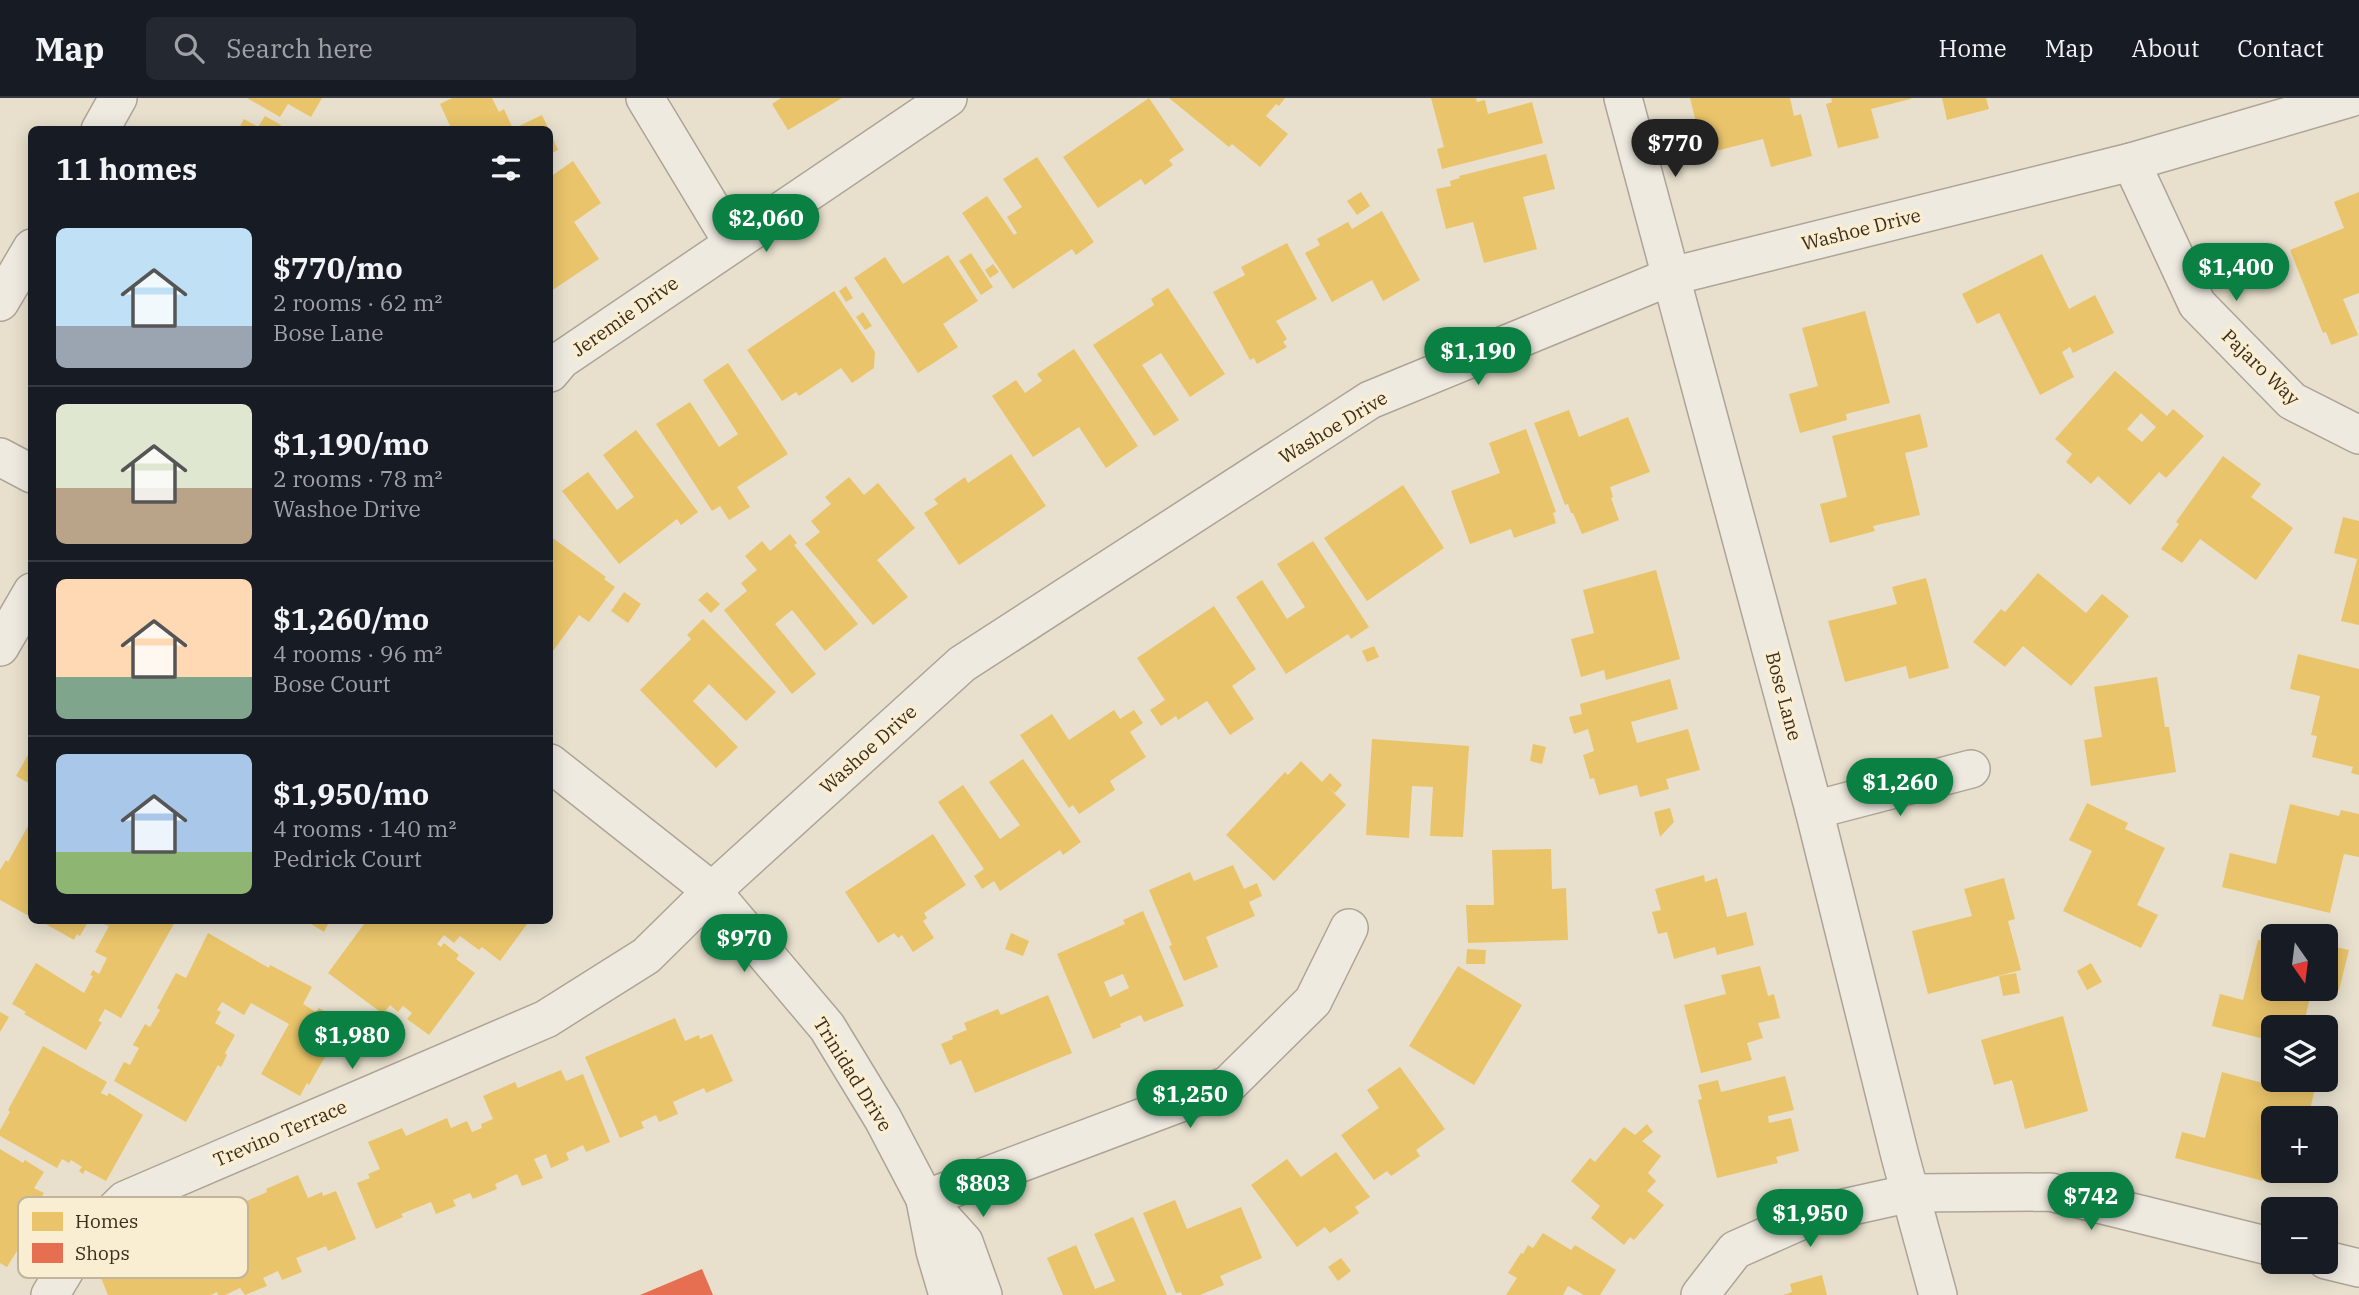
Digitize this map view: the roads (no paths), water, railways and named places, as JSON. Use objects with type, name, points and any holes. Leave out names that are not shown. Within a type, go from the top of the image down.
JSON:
[{"type":"street","points":[[102,126],[118,98]]},
{"type":"street","points":[[646,98],[732,242]]},
{"type":"street","name":"Jeremie Drive","points":[[553,369],[561,360],[732,242],[948,98]]},
{"type":"street","name":"Bose Lane","points":[[1623,98],[1814,810],[1900,1156],[1938,1295]]},
{"type":"street","name":"Washoe Drive","points":[[712,891],[962,664],[1370,400],[1672,276],[2131,162],[2350,98]]},
{"type":"street","name":"Pajaro Way","points":[[2131,162],[2197,304],[2292,401],[2359,435]]},
{"type":"street","points":[[0,302],[28,255]]},
{"type":"street","points":[[0,457],[28,472]]},
{"type":"street","points":[[0,647],[28,599]]},
{"type":"street","name":"Trinidad Drive","points":[[553,765],[712,891],[827,1027],[883,1119],[925,1199],[964,1242],[983,1295]]},
{"type":"street","points":[[1814,810],[1971,769]]},
{"type":"street","name":"Trevino Terrace","points":[[132,1197],[546,1019],[646,956],[712,891]]},
{"type":"street","points":[[925,1199],[1228,1085],[1313,1001],[1349,928]]},
{"type":"street","points":[[1700,1295],[1735,1250],[1816,1214],[1911,1193],[2050,1192],[2261,1244]]},
{"type":"street","name":"Trinidad Drive","points":[[925,1199],[935,1251],[948,1295]]},
{"type":"street","name":"Trevino Terrace","points":[[50,1295],[60,1278]]}]
